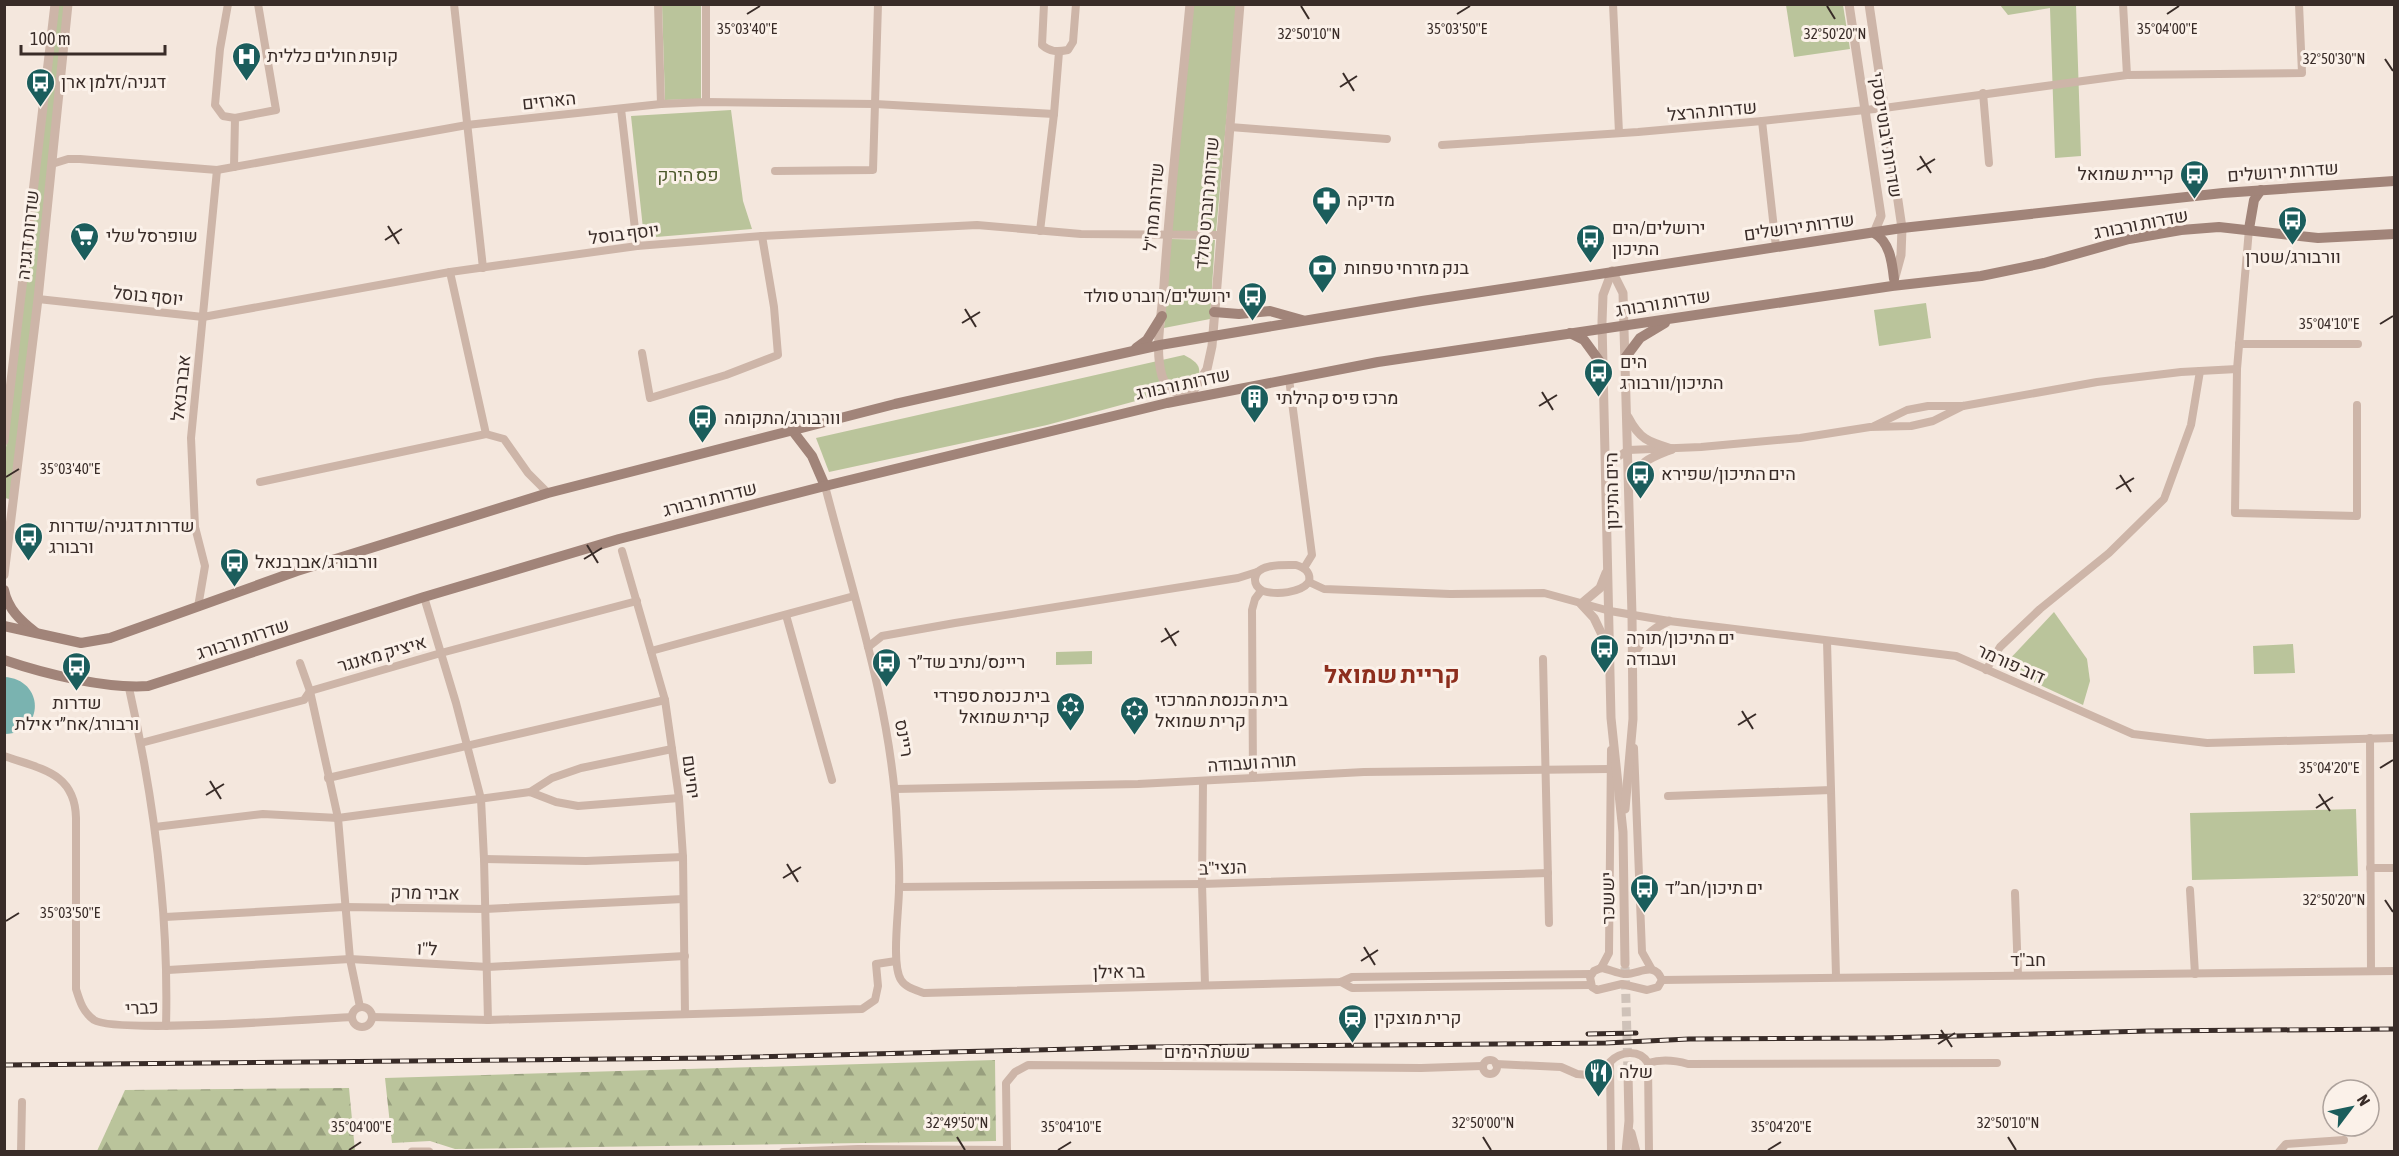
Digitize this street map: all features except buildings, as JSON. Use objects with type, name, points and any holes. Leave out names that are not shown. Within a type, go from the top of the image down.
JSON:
[{"type":"main road","name":"שדרות ירושלים","points":[[1212,337],[1612,271],[1902,228],[2261,190],[2394,181]]},
{"type":"main road","points":[[2249,229],[2254,200],[2261,190]]},
{"type":"main road","name":"שדרות ורבורג","points":[[7,662],[96,683],[129,688],[148,686],[423,597],[619,539],[825,486],[1189,398],[1344,368],[1625,326],[1893,282],[1981,276],[2044,263],[2129,239],[2172,231],[2219,227],[2318,238],[2394,234]]},
{"type":"main road","points":[[1874,232],[1881,238],[1892,257],[1893,282]]},
{"type":"main road","points":[[1214,312],[1239,314],[1270,311],[1305,321]]},
{"type":"main road","points":[[1132,351],[1147,340],[1162,316]]},
{"type":"main road","points":[[1625,358],[1640,338],[1676,318]]},
{"type":"main road","points":[[1570,333],[1584,340],[1602,366]]},
{"type":"main road","points":[[4,626],[81,643],[92,643],[297,571],[548,493],[792,430],[1132,351],[1212,337]]},
{"type":"main road","name":"ריינס","points":[[792,430],[812,456],[825,486]]},
{"type":"main road","points":[[4,590],[6,600],[14,613],[37,634]]},
{"type":"street","name":"שדרות דגניה","points":[[4,441],[55,4]]},
{"type":"street","name":"שדרות דגניה","points":[[4,575],[38,299],[68,4]]},
{"type":"street","points":[[228,4],[220,49],[215,105],[223,116],[235,118],[276,110],[258,4]]},
{"type":"street","points":[[454,4],[483,268]]},
{"type":"street","points":[[657,4],[661,104]]},
{"type":"street","points":[[706,4],[706,102]]},
{"type":"street","points":[[775,171],[873,170],[878,4]]},
{"type":"street","points":[[1044,4],[1042,45],[1048,50],[1059,52],[1068,50],[1072,42],[1076,4]]},
{"type":"street","name":"שדרות מח\"ל","points":[[1189,398],[1179,395],[1168,387],[1163,378],[1159,357],[1167,236],[1190,4]]},
{"type":"street","name":"שדרות רוברט סולד","points":[[1189,398],[1207,369],[1212,337],[1240,4]]},
{"type":"street","points":[[1613,4],[1619,133]]},
{"type":"street","name":"שדרות ז'בוטינסקי","points":[[1850,4],[1881,216],[1874,232]]},
{"type":"street","name":"שדרות ז'בוטינסקי","points":[[1869,4],[1902,228],[1900,255],[1893,282]]},
{"type":"street","points":[[2124,4],[2127,75]]},
{"type":"street","name":"שדרות הרצל","points":[[1442,144],[1761,121],[1884,108],[2127,75],[2302,73],[2299,4]]},
{"type":"street","points":[[1040,231],[1059,52]]},
{"type":"street","points":[[1983,93],[1989,163]]},
{"type":"street","name":"הארזים","points":[[52,164],[80,159],[217,170],[468,125],[661,104],[706,102],[875,104],[1054,114]]},
{"type":"street","points":[[621,108],[637,246]]},
{"type":"street","points":[[234,167],[235,118]]},
{"type":"street","points":[[1761,121],[1776,247]]},
{"type":"street","points":[[1230,127],[1388,139]]},
{"type":"street","name":"אברבנאל","points":[[198,607],[205,566],[195,527],[191,438],[217,170]]},
{"type":"street","points":[[1899,207],[1912,222],[1922,227]]},
{"type":"street","name":"יוסף בוסל","points":[[38,299],[203,317],[450,272],[637,246],[762,236],[977,225],[1040,231],[1167,236],[1220,235]]},
{"type":"street","points":[[2249,229],[2237,369],[2235,513],[2357,516],[2357,405]]},
{"type":"street","points":[[642,353],[650,398],[726,375],[778,355],[774,307],[762,236]]},
{"type":"street","name":"הים התיכון","points":[[1612,271],[1623,293],[1625,326],[1632,615],[1633,719],[1623,832]]},
{"type":"street","name":"הים התיכון","points":[[1612,271],[1603,295],[1602,366],[1611,718],[1623,832]]},
{"type":"street","points":[[450,272],[486,434]]},
{"type":"street","points":[[2239,344],[2358,344]]},
{"type":"street","points":[[1870,427],[1907,410],[1928,406],[1963,406],[2097,382],[2237,369]]},
{"type":"street","points":[[1986,670],[2000,647],[2040,609],[2109,553],[2164,499],[2191,425],[2200,371]]},
{"type":"street","points":[[1289,379],[1312,555],[1304,568]]},
{"type":"street","points":[[1928,406],[1935,412],[1933,421]]},
{"type":"street","points":[[1606,476],[1615,459],[1628,450],[1672,449],[1800,438],[1870,427],[1911,426],[1933,421],[1963,406]]},
{"type":"street","points":[[1907,410],[1904,418],[1911,426]]},
{"type":"street","points":[[1627,415],[1635,430],[1648,442],[1672,449]]},
{"type":"street","points":[[260,482],[486,434],[504,440],[528,473],[548,493]]},
{"type":"street","points":[[1629,487],[1640,466],[1649,458],[1672,449]]},
{"type":"street","name":"ריינס","points":[[825,486],[868,647],[888,738],[895,789],[899,887],[896,961],[901,980]]},
{"type":"street","points":[[806,491],[822,496],[831,507]]},
{"type":"street","name":"יחיעם","points":[[622,551],[665,700],[679,798],[683,857],[685,1014]]},
{"type":"street","points":[[1608,562],[1605,578],[1600,588],[1581,604],[1601,630],[1606,640],[1610,662]]},
{"type":"street","points":[[868,647],[882,636],[1238,578],[1274,566],[1296,565],[1304,568],[1308,572],[1309,582],[1305,587],[1296,591],[1262,591],[1256,586],[1254,578],[1257,572]]},
{"type":"street","name":"דוב פורמר","points":[[1309,582],[1324,589],[1450,594],[1544,593],[1610,611],[1669,621],[1956,656],[2133,734],[2207,742],[2394,738]]},
{"type":"street","points":[[1253,778],[1252,610],[1255,599],[1262,591]]},
{"type":"street","points":[[651,651],[854,596]]},
{"type":"street","points":[[423,597],[441,652],[481,799],[488,1020]]},
{"type":"street","name":"איציק מאנגר","points":[[141,744],[304,700],[310,691],[441,652],[637,601]]},
{"type":"street","points":[[786,615],[832,780]]},
{"type":"street","points":[[1632,658],[1647,634],[1656,626],[1669,621]]},
{"type":"street","points":[[1827,641],[1836,976]]},
{"type":"street","points":[[1543,659],[1549,923]]},
{"type":"street","points":[[300,663],[310,691],[338,818],[350,959],[360,1007]]},
{"type":"street","name":"כברי","points":[[4,756],[59,777],[68,786],[74,798],[76,818],[74,960],[76,989],[82,1008],[96,1021],[166,1026],[168,970],[165,917],[155,827],[129,688]]},
{"type":"street","points":[[328,778],[665,700]]},
{"type":"street","points":[[1591,984],[1591,974],[1600,968],[1609,953],[1611,718]]},
{"type":"street","points":[[1633,719],[1642,952],[1651,968],[1658,972],[1662,980]]},
{"type":"street","points":[[2370,738],[2371,971]]},
{"type":"street","points":[[155,827],[263,814],[338,818],[530,792],[552,778],[581,768],[672,749]]},
{"type":"street","name":"תורה ועבודה","points":[[895,789],[1203,782],[1374,772],[1610,769]]},
{"type":"street","points":[[1203,782],[1202,884],[1205,985]]},
{"type":"street","points":[[1668,796],[1831,790]]},
{"type":"street","points":[[530,792],[556,802],[578,806],[679,798]]},
{"type":"street","name":"יששכר","points":[[1623,832],[1625,964]]},
{"type":"street","points":[[484,859],[586,861],[683,857]]},
{"type":"street","points":[[2370,868],[2394,868]]},
{"type":"street","name":"הנצי\"ב","points":[[899,887],[1202,884],[1548,873]]},
{"type":"street","points":[[2190,890],[2195,974]]},
{"type":"street","points":[[2015,893],[2018,975]]},
{"type":"street","name":"אביר מרק","points":[[165,917],[344,907],[485,909],[683,899]]},
{"type":"street","name":"ל\"ו","points":[[168,970],[350,959],[488,967],[685,956]]},
{"type":"street","points":[[372,1017],[488,1020],[862,1010],[875,1000],[878,986],[876,964],[896,961]]},
{"type":"street","points":[[1600,968],[1628,974],[1651,968]]},
{"type":"street","name":"חב\"ד","points":[[1591,984],[1594,989],[1600,991],[1622,984],[1651,991],[1658,987],[1662,980],[1836,976],[2394,971]]},
{"type":"street","name":"בר אילן","points":[[901,980],[911,989],[924,993],[1341,982],[1352,977],[1591,974]]},
{"type":"street","name":"בר אילן","points":[[1341,982],[1352,987],[1591,984]]},
{"type":"street","points":[[360,1007],[369,1011],[372,1017],[370,1023],[362,1027],[356,1025],[352,1017],[353,1011],[360,1007]]},
{"type":"street","points":[[166,1026],[352,1017]]},
{"type":"street","points":[[1611,1152],[1610,1062],[1619,1056],[1635,1054],[1643,1057],[1648,1063],[1649,1152]]},
{"type":"street","name":"ששת הימים","points":[[1006,1151],[1006,1083],[1015,1072],[1028,1065],[1421,1068],[1482,1066],[1488,1060],[1496,1064],[1561,1067],[1577,1074],[1609,1077]]},
{"type":"street","points":[[1648,1063],[1658,1060],[1672,1060],[1688,1064],[1997,1063]]},
{"type":"street","points":[[1626,1152],[1629,1121],[1628,1073]]},
{"type":"street","points":[[21,1152],[22,1102]]},
{"type":"street","points":[[1629,1121],[1636,1152]]},
{"type":"street","points":[[2279,1152],[2286,1144],[2344,1140]]},
{"type":"street","points":[[783,1152],[1006,1151]]},
{"type":"street","points":[[412,1152],[429,1152]]},
{"type":"green space","points":[[58,5],[66,5],[13,500],[5,498],[5,456]]},
{"type":"green space","points":[[662,5],[701,5],[701,99],[665,100]]},
{"type":"green space","points":[[1190,5],[1237,5],[1216,232],[1171,232]]},
{"type":"green space","points":[[1786,5],[1843,5],[1850,49],[1794,57]]},
{"type":"green space","points":[[2000,5],[2076,5],[2081,156],[2055,158],[2050,8],[2008,15]]},
{"type":"green space","name":"פס הירק","points":[[731,110],[743,201],[752,229],[644,238],[631,116]]},
{"type":"green space","points":[[1171,239],[1215,240],[1210,319],[1164,328]]},
{"type":"green space","points":[[1926,303],[1931,338],[1879,346],[1874,310]]},
{"type":"green space","points":[[1184,355],[1199,367],[1195,385],[1047,425],[829,472],[816,438]]},
{"type":"green space","points":[[2054,612],[2087,659],[2090,681],[2083,705],[2006,669],[2006,663]]},
{"type":"green space","points":[[2293,644],[2295,673],[2254,674],[2253,646]]},
{"type":"green space","points":[[1092,651],[1092,664],[1056,665],[1056,652]]},
{"type":"green space","points":[[2356,809],[2358,876],[2192,880],[2190,813]]},
{"type":"green space","points":[[995,1060],[996,1141],[455,1149],[430,1141],[392,1143],[385,1078]]},
{"type":"green space","points":[[349,1088],[355,1151],[97,1151],[125,1090]]},
{"type":"water","points":[[4,677],[17,680],[27,687],[33,696],[35,706],[33,716],[27,725],[18,731],[5,734]]},
{"type":"tunnel","points":[[1625,967],[1628,1073]]},
{"type":"railway","points":[[4,1065],[715,1058],[1151,1047],[1606,1043],[1689,1039],[2394,1029]]},
{"type":"railway","points":[[1588,1034],[1636,1033]]},
{"type":"place","name":"קופת חולים כללית","points":[[246,82]]},
{"type":"place","name":"דגניה/זלמן ארן","points":[[40,108]]},
{"type":"place","name":"קריית שמואל","points":[[2195,200]]},
{"type":"place","name":"מדיקה","points":[[1326,226]]},
{"type":"place","name":"וורבורג/שטרן","points":[[2293,246]]},
{"type":"place","name":"שופרסל שלי","points":[[85,262]]},
{"type":"place","name":"ירושלים/הים התיכון","points":[[1591,264]]},
{"type":"place","name":"בנק מזרחי טפחות","points":[[1323,294]]},
{"type":"place","name":"ירושלים/רוברט סולד","points":[[1252,322]]},
{"type":"place","name":"הים התיכון/וורבורג","points":[[1599,398]]},
{"type":"place","name":"מרכז פיס קהילתי","points":[[1255,424]]},
{"type":"place","name":"וורבורג/התקומה","points":[[703,444]]},
{"type":"place","name":"הים התיכון/שפירא","points":[[1640,500]]},
{"type":"place","name":"שדרות דגניה/שדרות ורבורג","points":[[28,562]]},
{"type":"place","name":"וורבורג/אברבנאל","points":[[234,588]]},
{"type":"place","name":"ים התיכון/תורה ועבודה","points":[[1605,674]]},
{"type":"place","name":"ריינס/נתיב שד״ר","points":[[887,688]]},
{"type":"place","name":"שדרות ורבורג/אח״י אילת","points":[[77,692]]},
{"type":"place","name":"בית כנסת ספרדי קרית שמואל","points":[[1071,732]]},
{"type":"place","name":"בית הכנסת המרכזי קרית שמואל","points":[[1134,736]]},
{"type":"place","name":"ים תיכון/חב״ד","points":[[1644,914]]},
{"type":"place","name":"קרית מוצקין","points":[[1353,1044]]},
{"type":"place","name":"שלה","points":[[1598,1098]]},
{"type":"district","name":"קריית שמואל","points":[[1392,675]]}]
